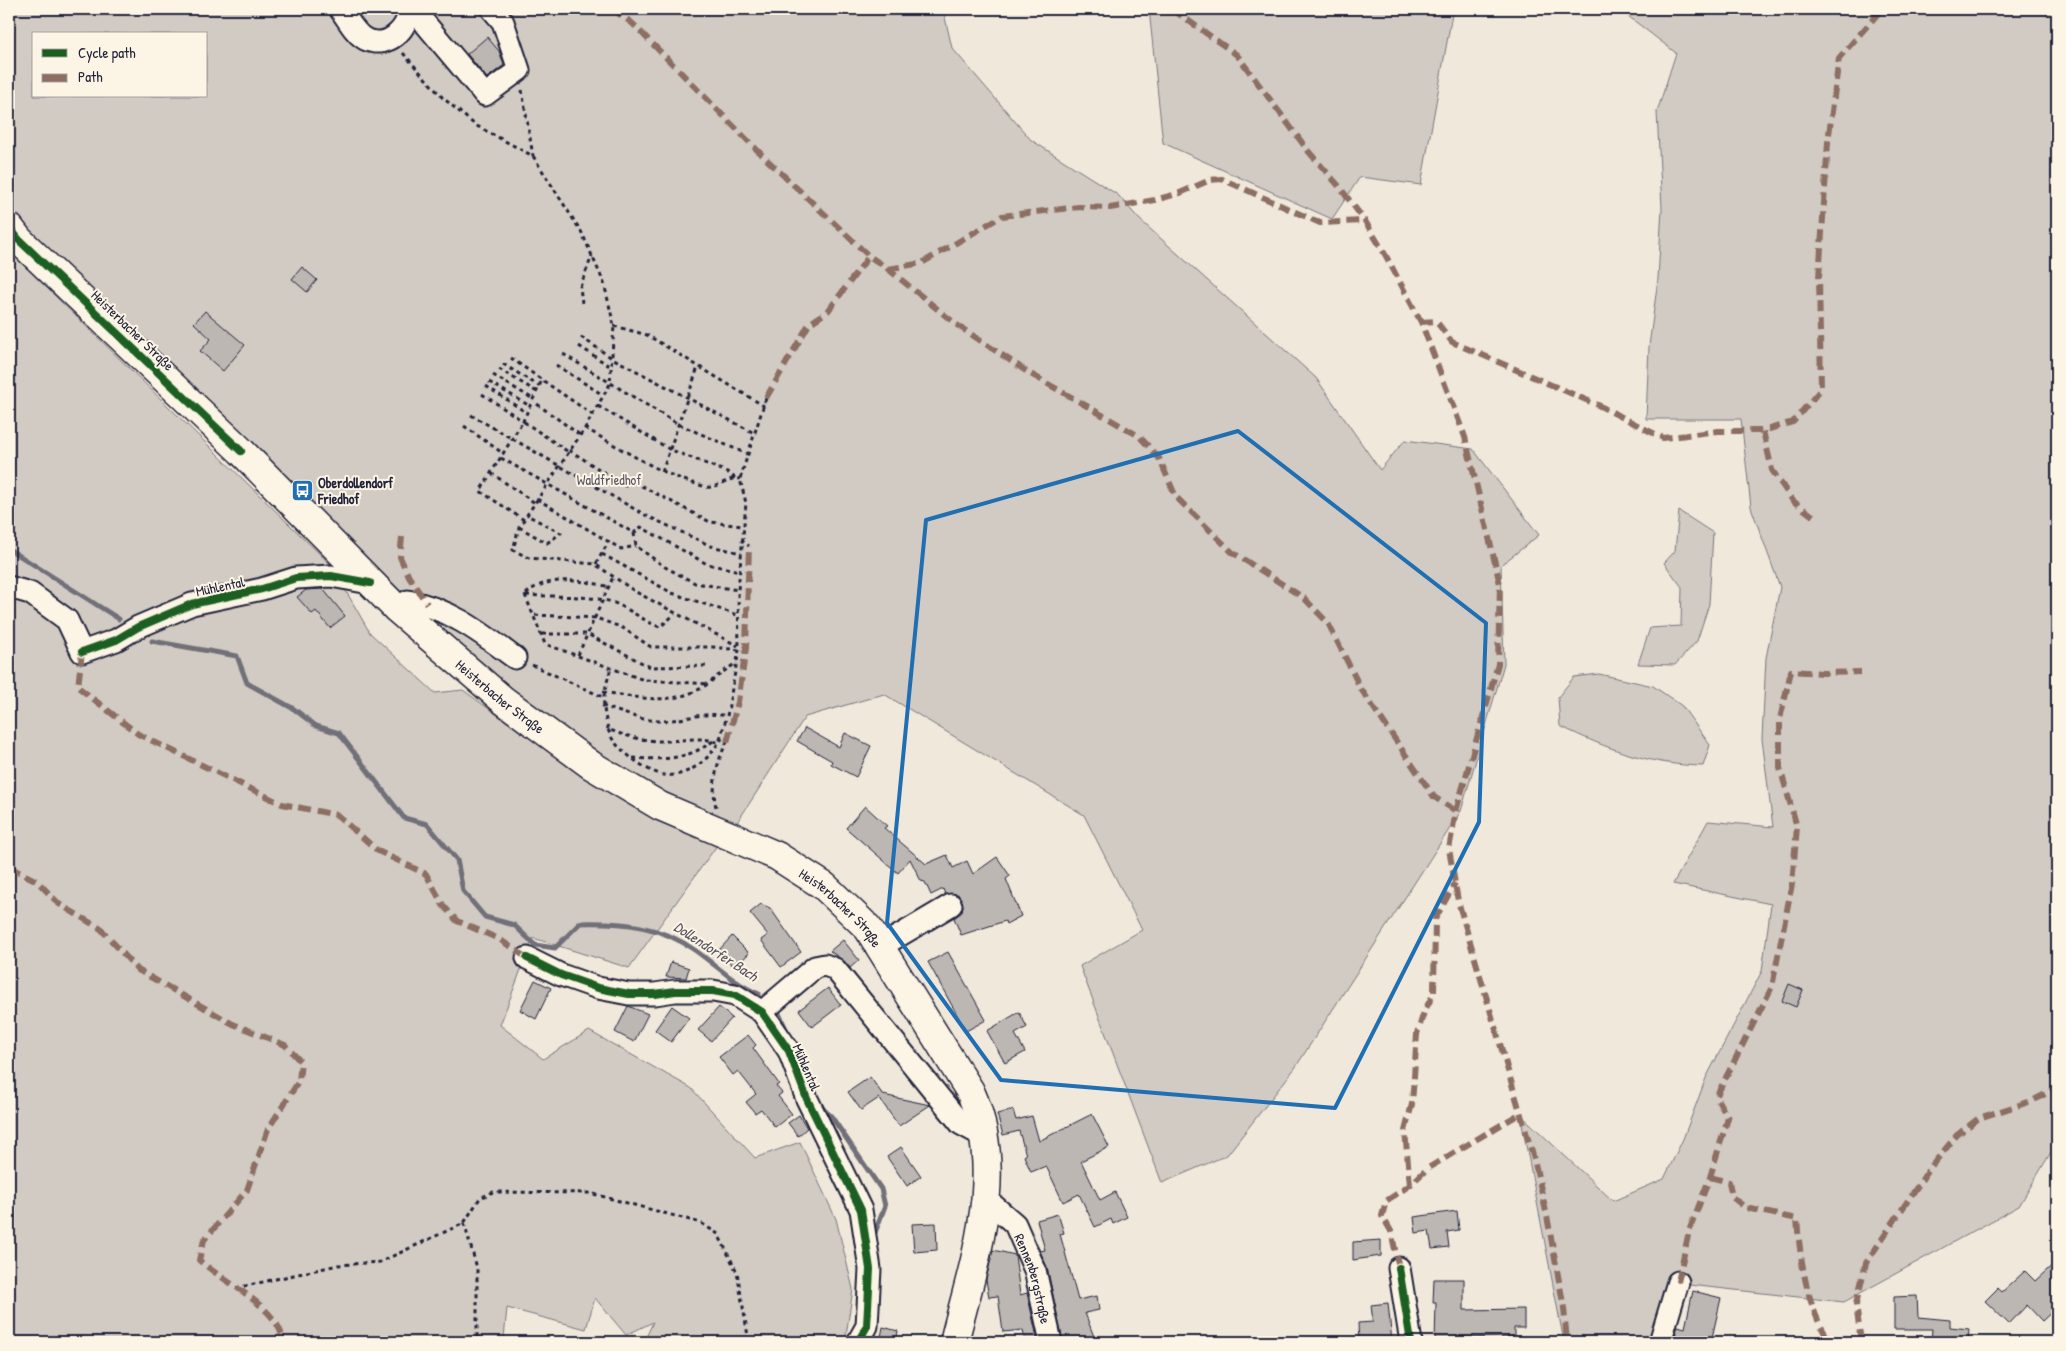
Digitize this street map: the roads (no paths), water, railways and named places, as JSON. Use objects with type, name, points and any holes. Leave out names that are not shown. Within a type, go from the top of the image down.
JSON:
[{"type":"main road","name":"Heisterbacher Straße","points":[[9,227],[19,240],[248,457],[370,583],[488,688],[591,765],[660,806],[777,856],[808,874],[824,886],[868,928],[970,1091],[980,1112],[988,1168],[983,1227],[954,1342]]},
{"type":"street","points":[[340,9],[354,28],[366,39],[380,41],[392,38],[403,30],[411,9]]},
{"type":"street","points":[[411,9],[485,95],[518,70],[503,22],[492,9]]},
{"type":"street","name":"Mühlental","points":[[9,587],[30,594],[67,620],[82,652],[116,640],[138,627],[192,604],[262,590],[296,578],[331,576],[370,583]]},
{"type":"street","points":[[397,608],[408,601],[431,605],[474,627],[515,658]]},
{"type":"street","points":[[880,947],[951,905]]},
{"type":"street","name":"Mühlental","points":[[527,958],[561,975],[598,988],[629,994],[655,994],[675,990],[713,991],[735,995],[762,1012],[789,1051],[807,1099],[861,1210],[870,1269],[866,1326],[858,1342]]},
{"type":"street","points":[[762,1012],[815,967],[825,965],[835,969],[961,1124],[985,1137]]},
{"type":"street","name":"Rennenbergstraße","points":[[986,1199],[1015,1224],[1035,1270],[1051,1342]]},
{"type":"street","points":[[1399,1268],[1411,1342]]},
{"type":"street","points":[[1660,1342],[1678,1282]]},
{"type":"waterway","name":"Dollendorfer Bach","points":[[9,549],[119,619]]},
{"type":"waterway","name":"Dollendorfer Bach","points":[[152,641],[237,656],[247,683],[294,709],[316,726],[339,733],[404,818],[427,824],[457,860],[463,891],[485,917],[514,925],[535,945],[555,948],[580,923],[611,923],[655,930],[682,942],[734,980],[759,994]]},
{"type":"waterway","name":"Dollendorfer Bach","points":[[776,1007],[787,1031]]},
{"type":"waterway","name":"Dollendorfer Bach","points":[[821,1107],[831,1116],[881,1189],[885,1206],[873,1238]]},
{"type":"place","name":"Oberdollendorf Friedhof","points":[[302,490]]},
{"type":"park label","name":"Waldfriedhof","points":[[609,479]]}]
